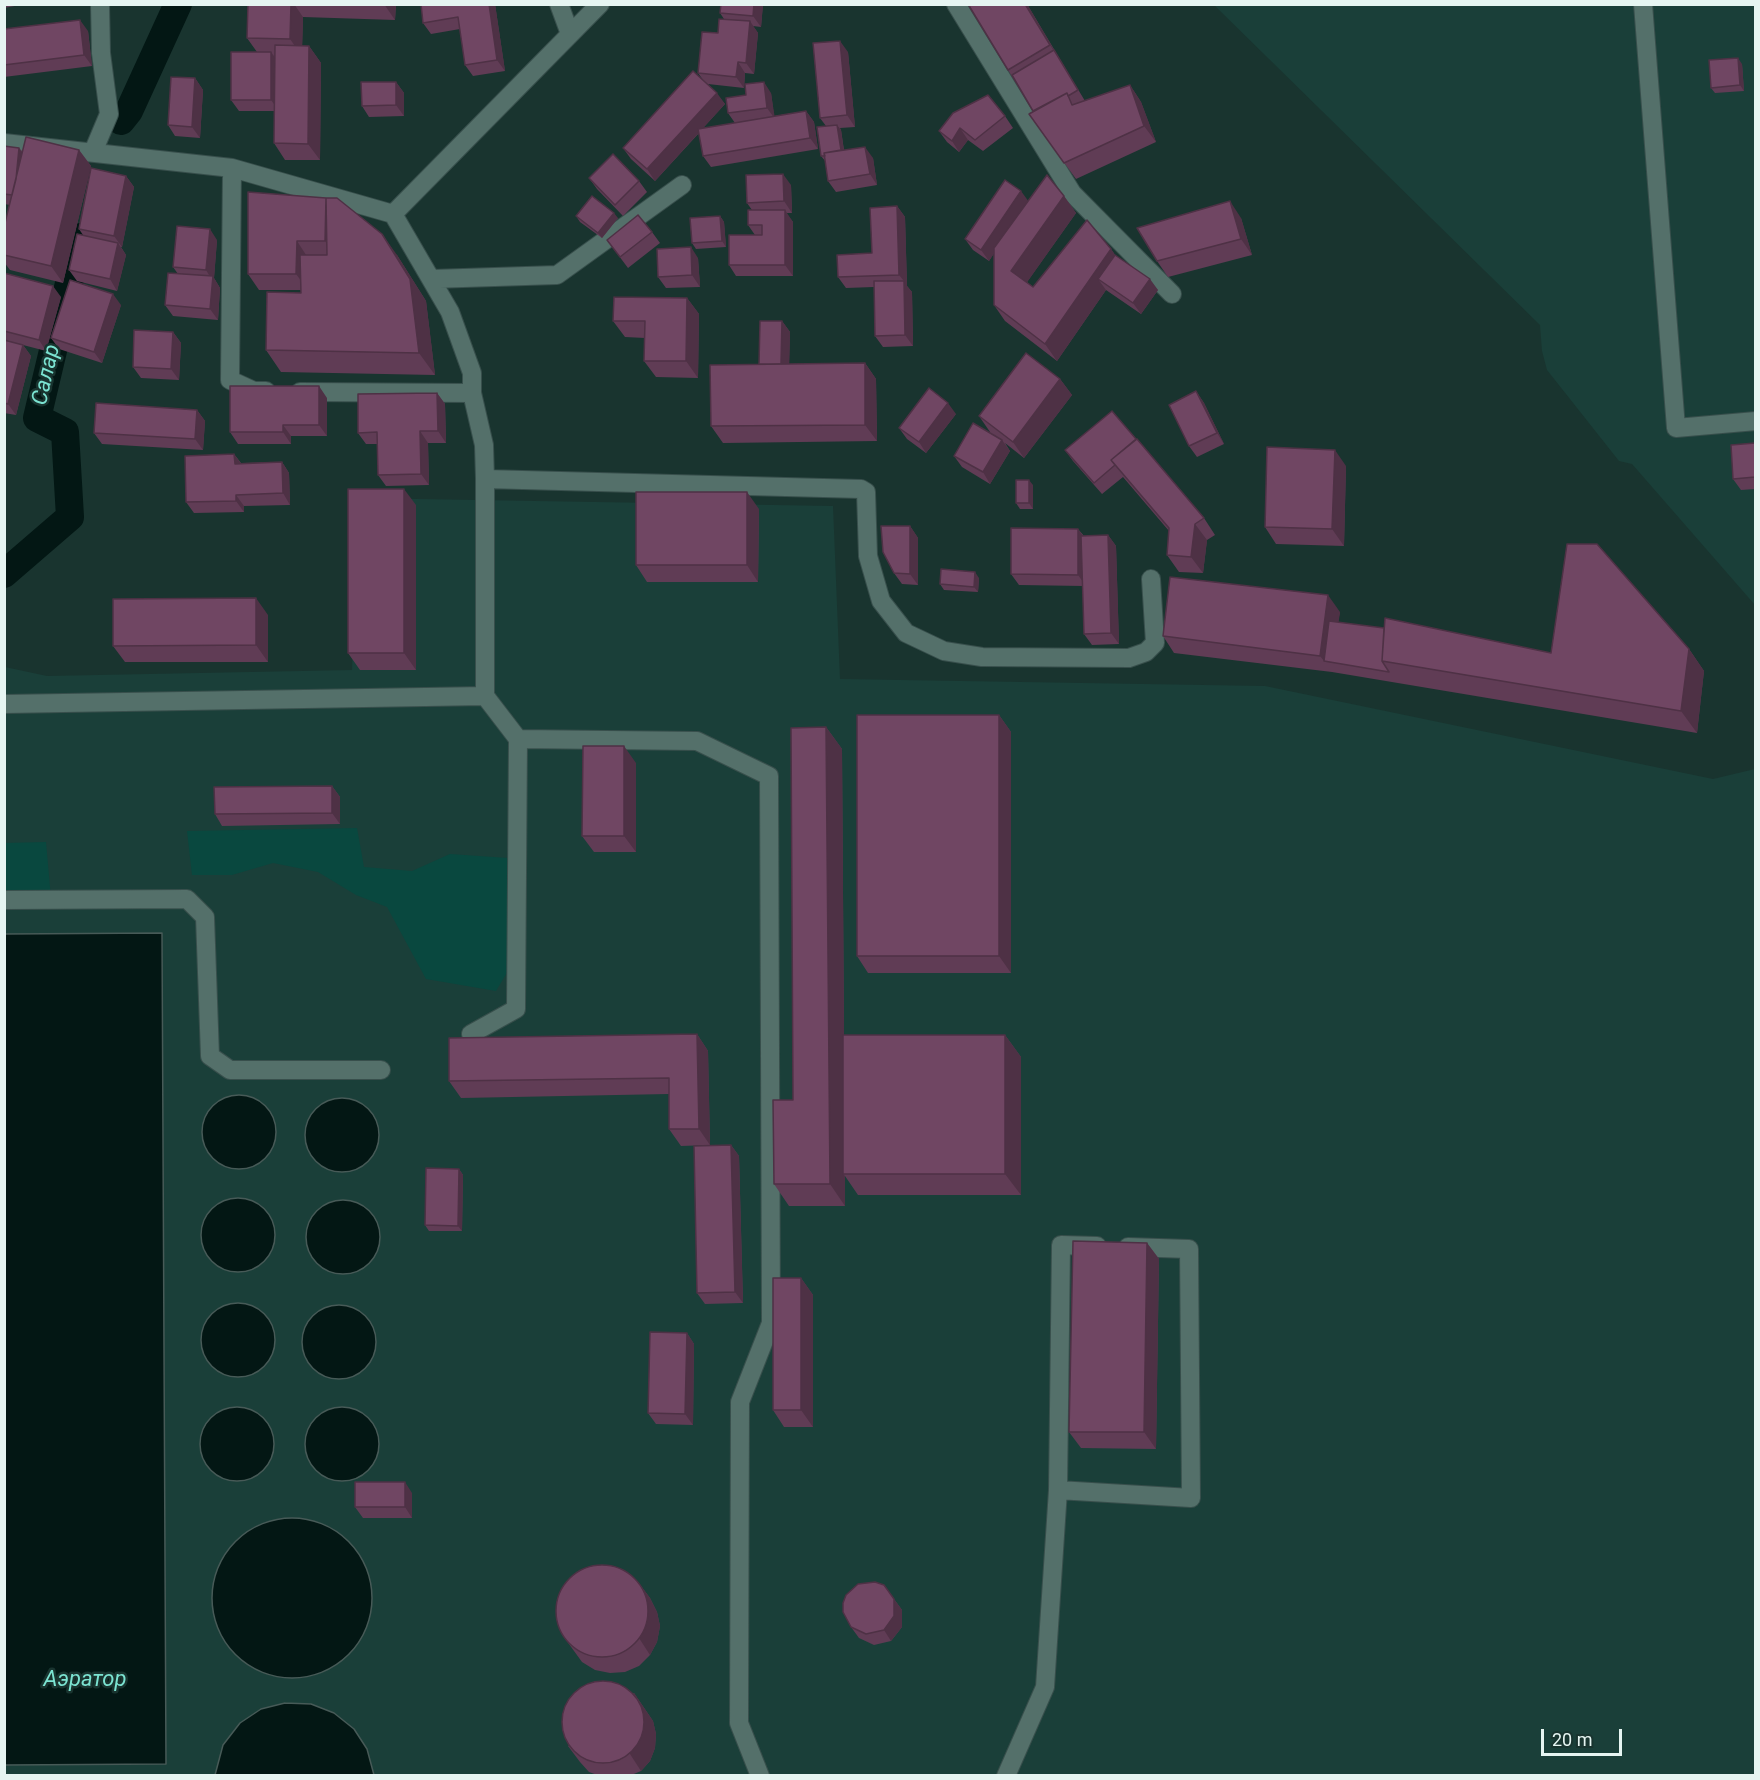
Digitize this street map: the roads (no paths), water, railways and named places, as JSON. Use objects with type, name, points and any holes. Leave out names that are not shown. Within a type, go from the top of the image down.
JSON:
[{"type":"street","points":[[93,152],[109,114],[101,53],[100,4]]},
{"type":"street","points":[[559,4],[570,34]]},
{"type":"street","points":[[393,213],[600,4]]},
{"type":"street","points":[[956,4],[1072,194],[1172,294]]},
{"type":"street","points":[[1643,4],[1676,428],[1755,421]]},
{"type":"street","points":[[4,143],[232,168],[393,213],[450,312],[472,373],[472,393],[484,445],[485,696],[518,739],[516,1009],[471,1034]]},
{"type":"street","points":[[232,168],[231,380],[254,391],[472,393]]},
{"type":"street","points":[[432,279],[557,275],[682,184]]},
{"type":"street","points":[[485,479],[861,489],[866,492],[868,556],[881,601],[906,633],[944,651],[972,655],[1129,658],[1146,652],[1155,643],[1151,579]]},
{"type":"street","points":[[4,704],[485,696]]},
{"type":"street","points":[[518,739],[697,741],[769,776],[771,1323],[740,1402],[739,1723],[760,1776]]},
{"type":"street","points":[[4,900],[187,899],[205,917],[210,1056],[230,1070],[381,1070]]},
{"type":"street","points":[[1006,1776],[1045,1687],[1058,1490],[1061,1245],[1189,1248],[1191,1498],[1058,1490]]},
{"type":"water","name":"Аэратор","points":[[162,933],[166,1764],[5,1765],[5,934]]},
{"type":"water","points":[[239,1095],[253,1098],[265,1106],[273,1118],[276,1132],[273,1146],[265,1158],[253,1166],[239,1169],[225,1166],[213,1158],[205,1146],[202,1132],[205,1118],[213,1106],[225,1098]]},
{"type":"water","points":[[342,1098],[356,1101],[368,1109],[376,1121],[379,1135],[376,1149],[368,1161],[356,1169],[342,1172],[328,1169],[316,1161],[308,1149],[305,1135],[308,1121],[316,1109],[328,1101]]},
{"type":"water","points":[[238,1198],[252,1201],[264,1209],[272,1221],[275,1235],[272,1249],[264,1261],[252,1269],[238,1272],[224,1269],[212,1261],[204,1249],[201,1235],[204,1221],[212,1209],[224,1201]]},
{"type":"water","points":[[343,1200],[357,1203],[369,1211],[377,1223],[380,1237],[377,1251],[369,1263],[357,1271],[343,1274],[329,1271],[317,1263],[309,1251],[306,1237],[309,1223],[317,1211],[329,1203]]},
{"type":"water","points":[[238,1303],[252,1306],[264,1314],[272,1326],[275,1340],[272,1354],[264,1366],[252,1374],[238,1377],[224,1374],[212,1366],[204,1354],[201,1340],[204,1326],[212,1314],[224,1306]]},
{"type":"water","points":[[339,1305],[353,1308],[365,1316],[373,1328],[376,1342],[373,1356],[365,1368],[353,1376],[339,1379],[325,1376],[313,1368],[305,1356],[302,1342],[305,1328],[313,1316],[325,1308]]},
{"type":"water","points":[[237,1407],[251,1410],[263,1418],[271,1430],[274,1444],[271,1458],[263,1470],[251,1478],[237,1481],[223,1478],[211,1470],[203,1458],[200,1444],[203,1430],[211,1418],[223,1410]]},
{"type":"water","points":[[342,1407],[356,1410],[368,1418],[376,1430],[379,1444],[376,1458],[368,1470],[356,1478],[342,1481],[328,1478],[316,1470],[308,1458],[305,1444],[308,1430],[316,1418],[328,1410]]},
{"type":"water","points":[[292,1518],[322,1525],[336,1532],[348,1542],[358,1554],[365,1568],[372,1598],[365,1628],[358,1642],[348,1654],[336,1664],[322,1671],[292,1678],[262,1671],[248,1664],[236,1654],[226,1642],[219,1628],[212,1598],[219,1568],[226,1554],[236,1542],[248,1532],[262,1525]]},
{"type":"water","points":[[285,1703],[311,1704],[334,1713],[354,1729],[367,1749],[374,1775],[215,1775],[223,1745],[240,1723],[261,1709]]},
{"type":"waterway","name":"Салар","points":[[121,121],[129,111],[178,4]]},
{"type":"waterway","name":"Салар","points":[[4,574],[70,517],[65,432],[37,418],[80,237]]}]
